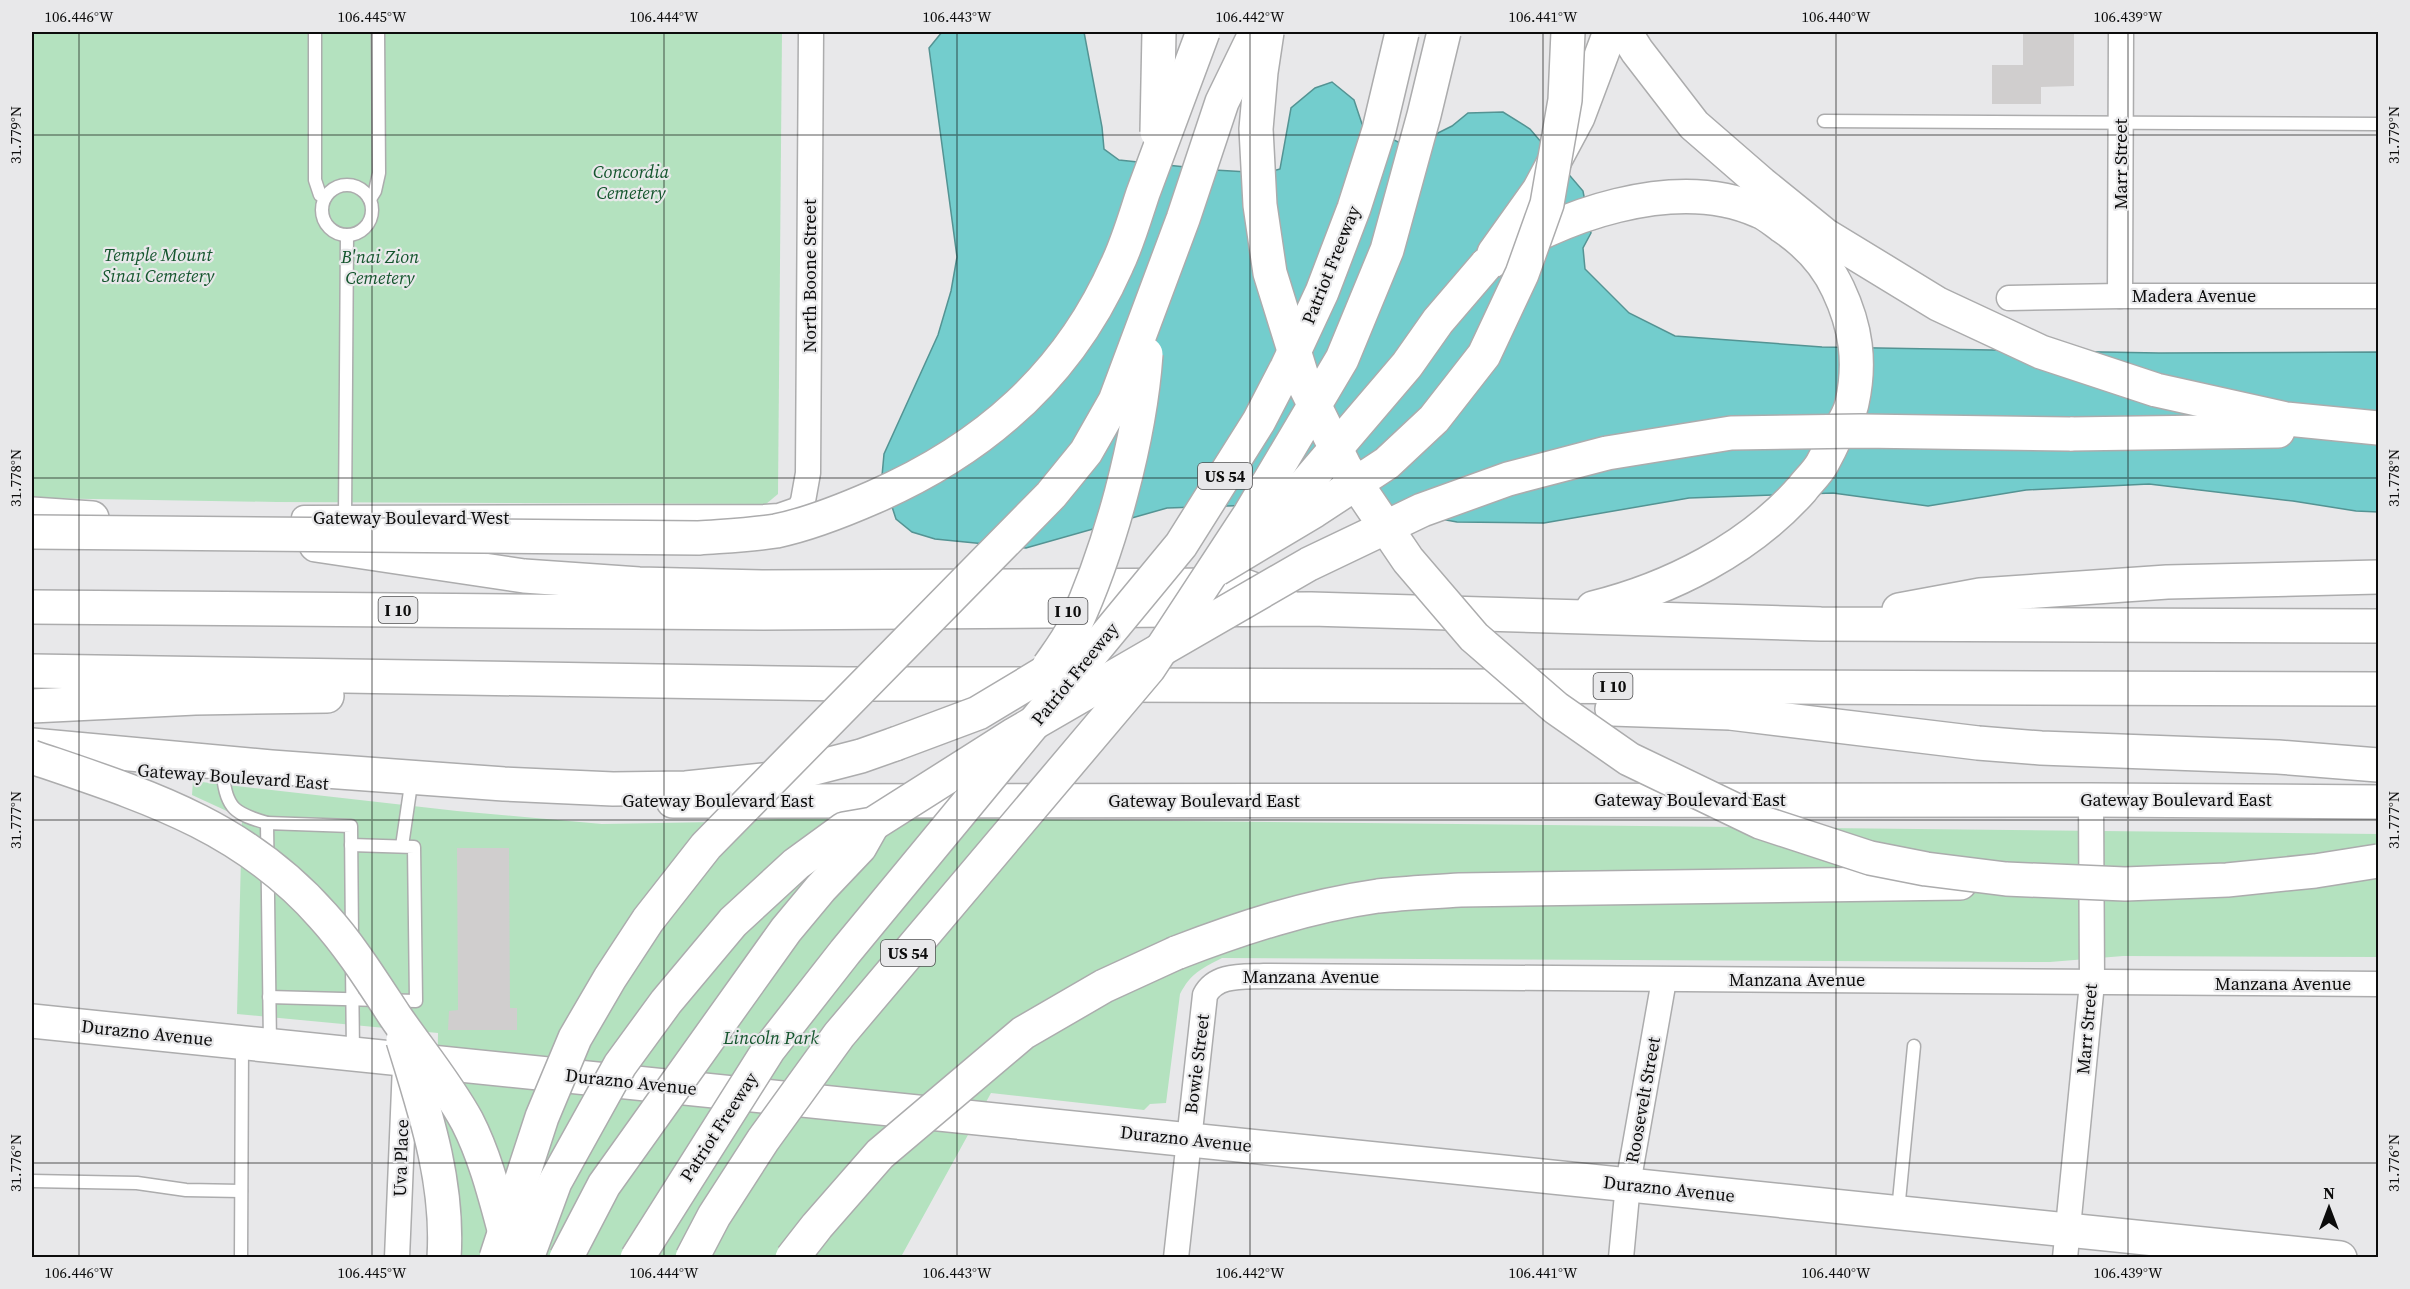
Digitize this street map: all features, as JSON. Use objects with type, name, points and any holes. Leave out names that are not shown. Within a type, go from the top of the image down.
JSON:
[{"type":"main road","points":[[928,852],[1073,628],[1107,540],[1129,459],[1144,385],[1156,226],[1159,32]]},
{"type":"main road","points":[[32,532],[699,538],[776,531],[831,516],[931,471],[972,444],[1029,395],[1065,355],[1091,316],[1117,265],[1203,32]]},
{"type":"main road","points":[[496,1257],[542,1117],[575,1038],[610,978],[648,920],[706,846],[1052,495],[1086,452],[1115,401],[1183,219],[1222,102],[1256,32]]},
{"type":"main road","points":[[1268,32],[1260,72],[1256,129],[1257,164],[1270,273],[1292,348],[1305,386],[1345,467],[1408,560],[1474,637],[1556,708],[1629,759],[1760,822],[1829,846],[1881,860],[1960,873],[2060,882]]},
{"type":"main road","name":"Patriot Freeway","points":[[637,1257],[769,1049],[845,952],[1181,545],[1259,421],[1322,292],[1354,208],[1379,130],[1402,32]]},
{"type":"main road","name":"US 54","points":[[692,1257],[714,1216],[763,1140],[839,1035],[1149,668],[1250,514],[1342,359],[1387,250],[1424,116],[1444,32]]},
{"type":"main road","points":[[32,745],[271,767],[504,784],[613,789],[686,788],[772,779],[827,765],[861,756],[978,713],[1314,511],[1387,463],[1434,419],[1485,355],[1522,274],[1547,204],[1565,100],[1568,32]]},
{"type":"main road","points":[[1149,668],[1407,365],[1438,321],[1486,265],[1539,190],[1578,117],[1610,32]]},
{"type":"main road","points":[[1625,32],[1694,125],[1728,155],[1825,235],[1938,304],[2041,352],[2156,390],[2286,419],[2379,429]]},
{"type":"main road","points":[[1486,265],[1511,246],[1598,209],[1652,199],[1691,197],[1714,199],[1760,211],[1794,233],[1817,255],[1834,279],[1850,315],[1856,347],[1857,370],[1852,406],[1821,466],[1776,516],[1727,551],[1665,584],[1627,599],[1557,616]]},
{"type":"main road","points":[[527,1257],[561,1172],[620,1065],[666,1002],[733,922],[796,864],[844,829],[873,824],[1015,734],[1309,564],[1422,510],[1508,479],[1607,453],[1731,433],[1861,431],[2070,434],[2379,429]]},
{"type":"main road","name":"Gateway Boulevard West","points":[[32,514],[139,519]]},
{"type":"main road","points":[[139,519],[525,576],[639,584],[763,600]]},
{"type":"main road","points":[[1821,624],[1980,595],[2167,582],[2379,577]]},
{"type":"main road","name":"I 10","points":[[32,606],[823,599],[1311,609],[1821,624],[2379,626]]},
{"type":"main road","name":"I 10","points":[[32,671],[838,683],[2379,689]]},
{"type":"main road","points":[[32,706],[265,697],[496,697],[640,680]]},
{"type":"main road","points":[[838,683],[947,703],[1695,711],[1788,719],[1978,743],[2118,752],[2278,757],[2379,765]]},
{"type":"main road","points":[[32,757],[151,798],[209,825],[255,854],[287,880],[322,914],[377,985],[395,1016],[445,1084],[468,1123],[492,1185],[510,1257]]},
{"type":"main road","name":"Gateway Boulevard East","points":[[32,762],[410,791],[602,801],[2091,800],[2379,802]]},
{"type":"main road","points":[[566,1257],[604,1185],[786,930],[821,888],[860,847],[873,824]]},
{"type":"main road","points":[[792,1257],[880,1154],[1023,1033],[1104,986],[1176,953],[1234,930],[1309,909],[1378,896],[1460,890],[2060,882],[2125,884],[2227,880],[2314,871],[2379,861]]},
{"type":"main road","points":[[395,1016],[431,1137],[440,1176],[444,1212],[444,1257]]},
{"type":"main road","name":"Durazno Avenue","points":[[32,1021],[1898,1213],[2066,1244],[2340,1257]]},
{"type":"street","name":"North Boone Street","points":[[790,513],[799,509],[804,501],[808,473],[811,32]]},
{"type":"street","name":"Marr Street","points":[[2120,296],[2121,32]]},
{"type":"street","name":"Madera Avenue","points":[[2008,298],[2379,296]]},
{"type":"street","name":"Gateway Boulevard West","points":[[139,519],[764,517],[790,513]]},
{"type":"street","name":"Marr Street","points":[[2066,1244],[2092,983],[2091,800]]},
{"type":"street","name":"Manzana Avenue","points":[[1216,982],[1228,978],[1264,976],[2379,984]]},
{"type":"street","name":"Roosevelt Street","points":[[1621,1257],[1628,1185],[1664,980]]},
{"type":"street","name":"Bowie Street","points":[[1176,1257],[1205,995],[1216,982]]},
{"type":"street","name":"Uva Place","points":[[397,1257],[405,1059]]},
{"type":"lane","points":[[315,32],[315,180],[320,195],[325,197]]},
{"type":"lane","points":[[370,200],[378,182],[379,173],[378,32]]},
{"type":"lane","points":[[1824,121],[2379,124]]},
{"type":"lane","points":[[347,184],[362,189],[370,200],[373,210],[368,225],[355,234],[347,236],[339,234],[325,223],[322,206],[330,190],[347,184]]},
{"type":"lane","points":[[345,518],[347,236]]},
{"type":"lane","points":[[223,775],[225,793],[231,806],[245,817],[267,823],[351,826],[353,1054]]},
{"type":"lane","points":[[402,846],[410,791]]},
{"type":"lane","points":[[241,1257],[241,1191],[256,1044],[269,997],[267,823]]},
{"type":"lane","points":[[269,997],[416,1001],[414,847],[351,845]]},
{"type":"lane","points":[[1898,1213],[1914,1046]]},
{"type":"lane","points":[[32,1180],[136,1183],[186,1190],[241,1191]]},
{"type":"green space","points":[[32,32],[782,32],[778,494],[766,504],[277,502],[32,498]]},
{"type":"green space","name":"Lincoln Park","points":[[193,781],[457,811],[602,824],[820,817],[2378,834],[2378,957],[2123,956],[2050,962],[1222,958],[1197,972],[1180,994],[1166,1103],[1150,1104],[1144,1110],[991,1093],[902,1255],[897,1257],[434,1257],[438,1033],[237,1014],[242,818],[192,795]]},
{"type":"water","points":[[942,32],[1084,32],[1104,149],[1119,160],[1266,173],[1280,169],[1291,108],[1315,88],[1332,82],[1354,100],[1362,124],[1398,142],[1436,134],[1452,126],[1468,113],[1503,112],[1530,129],[1583,191],[1591,233],[1583,248],[1585,269],[1629,313],[1675,336],[1822,347],[2159,353],[2378,352],[2378,512],[2149,484],[2026,490],[1928,506],[1833,493],[1689,498],[1544,523],[1457,522],[1347,502],[1167,508],[1026,548],[935,539],[912,532],[896,519],[882,476],[884,454],[938,335],[951,291],[957,257],[929,48]]},
{"type":"building","points":[[2023,32],[2074,32],[2074,86],[2041,87],[2041,104],[1992,104],[1992,65],[2023,65]]},
{"type":"building","points":[[457,848],[509,848],[510,1008],[517,1008],[517,1030],[448,1030],[449,1011],[458,1010]]},
{"type":"park label","name":"Concordia Cemetery","points":[[631,182]]},
{"type":"park label","name":"Temple Mount Sinai Cemetery","points":[[158,265]]},
{"type":"park label","name":"B'nai Zion Cemetery","points":[[380,267]]}]
